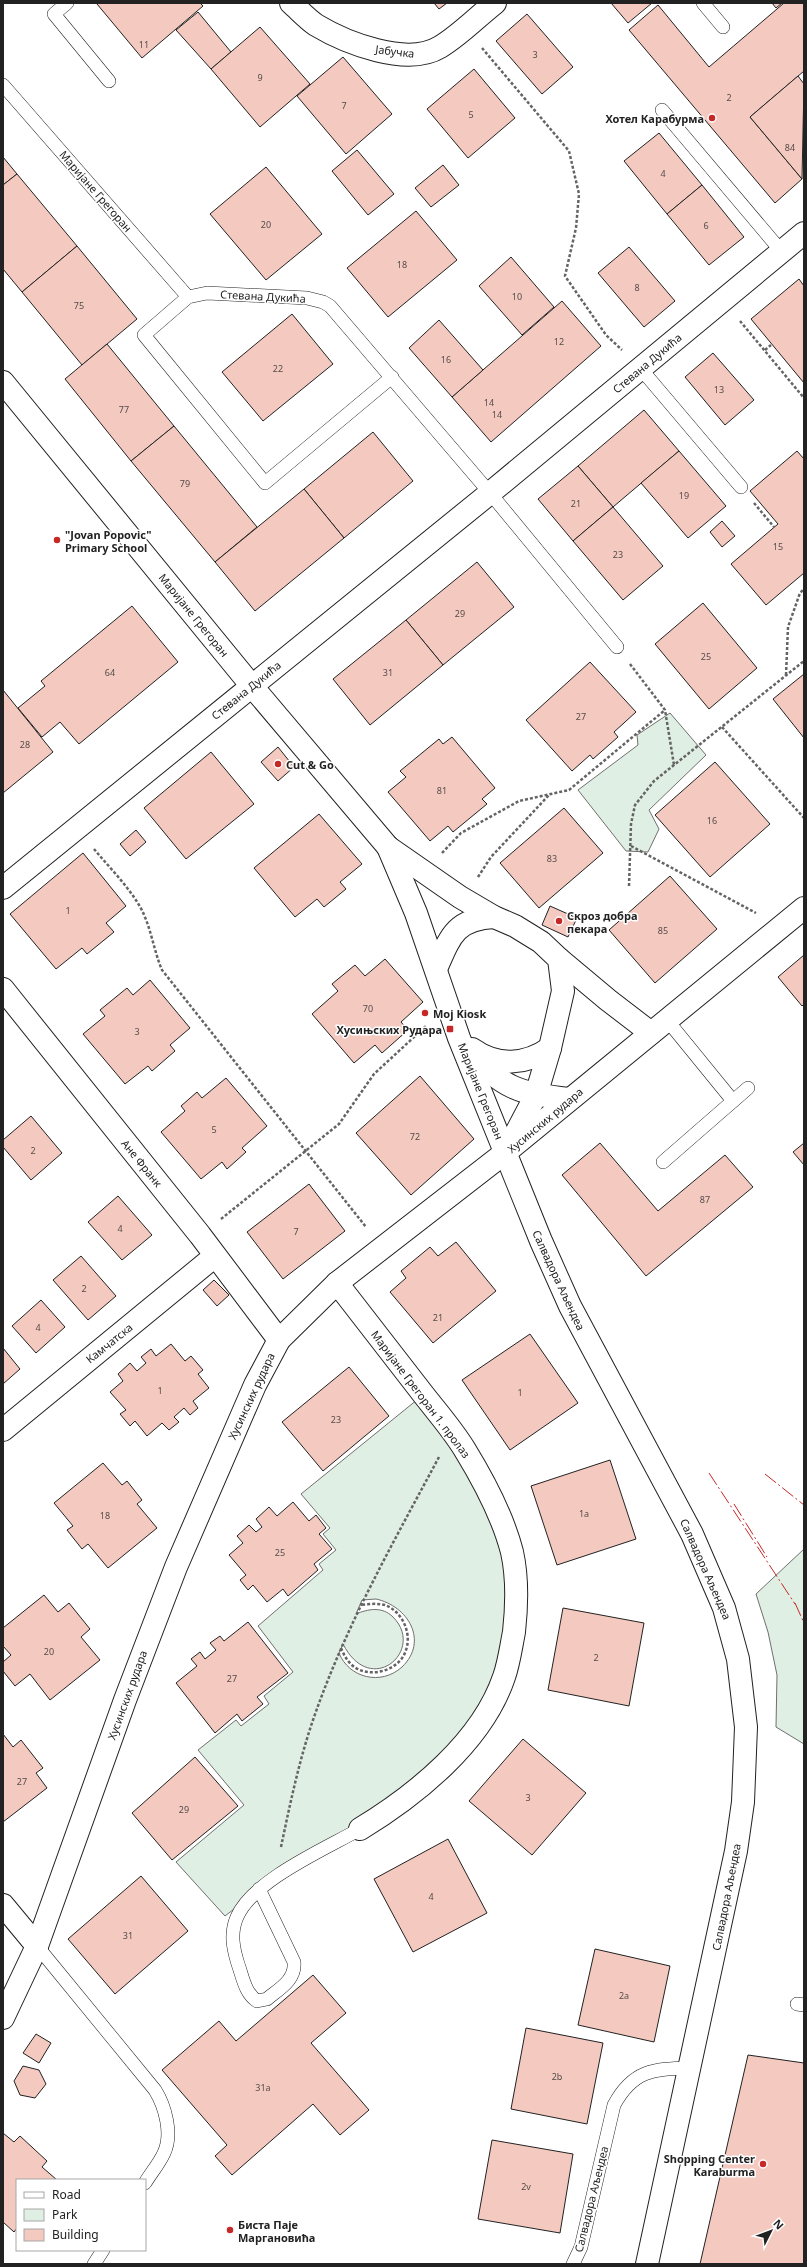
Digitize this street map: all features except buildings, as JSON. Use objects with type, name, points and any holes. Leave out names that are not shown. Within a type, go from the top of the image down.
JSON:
[{"type":"street","name":"Јабучка","points":[[291,3],[315,24],[334,35],[385,52],[416,55],[440,47],[495,3]]},
{"type":"street","name":"Стевана Дукића","points":[[3,888],[251,685],[490,493],[804,233]]},
{"type":"street","name":"Маријане Грегоран","points":[[3,382],[251,685],[388,847],[464,900],[515,926],[541,942],[559,959],[563,990],[550,1048],[536,1095],[506,1152]]},
{"type":"street","name":"Маријане Грегоран","points":[[388,847],[416,913],[459,1038],[506,1152]]},
{"type":"street","name":"Хусинских рудара","points":[[3,2018],[37,1946],[125,1700],[176,1567],[254,1385],[279,1340],[337,1283],[506,1152],[804,908]]},
{"type":"street","points":[[436,969],[452,935],[460,926],[478,918],[494,916]]},
{"type":"street","points":[[559,959],[608,1000],[659,1026]]},
{"type":"street","name":"Ане Франк","points":[[3,989],[200,1235],[279,1340]]},
{"type":"street","points":[[459,1038],[483,1056],[502,1061],[522,1061],[541,1054],[550,1048]]},
{"type":"street","points":[[459,1038],[479,1062],[496,1078],[512,1088],[536,1095],[569,1099]]},
{"type":"street","name":"Салвадора Аљендеа","points":[[506,1152],[526,1206],[570,1306],[698,1548],[724,1608],[738,1659],[746,1727],[743,1802],[726,1904],[647,2264]]},
{"type":"street","name":"Камчатска","points":[[3,1430],[215,1256]]},
{"type":"street","name":"Маријане Грегоран 1. пролаз","points":[[337,1283],[452,1432],[480,1475],[493,1503],[511,1552],[517,1595],[511,1648],[504,1677],[494,1700],[458,1749],[429,1779],[396,1807],[360,1829]]},
{"type":"street","points":[[3,1905],[37,1946]]},
{"type":"lane","points":[[67,3],[54,14],[109,81]]},
{"type":"lane","points":[[703,3],[724,27]]},
{"type":"lane","name":"Маријане Грегоран","points":[[3,85],[188,297]]},
{"type":"lane","points":[[662,110],[782,252]]},
{"type":"lane","name":"Стевана Дукића","points":[[188,297],[207,293],[299,297],[323,302],[337,312],[490,493],[617,647]]},
{"type":"lane","points":[[188,297],[144,335],[265,484],[392,377]]},
{"type":"lane","points":[[641,369],[741,487]]},
{"type":"lane","points":[[659,1026],[733,1101]]},
{"type":"lane","points":[[662,1162],[748,1088]]},
{"type":"lane","points":[[259,1889],[294,1962],[295,1970],[291,1978],[267,1999],[257,2001],[247,1991],[233,1949],[233,1932],[243,1906],[259,1889],[275,1877],[360,1829]]},
{"type":"lane","points":[[37,1946],[155,2090],[163,2104],[168,2137],[164,2152],[146,2181]]},
{"type":"lane","name":"Салвадора Аљендеа","points":[[573,2264],[581,2247],[614,2105],[621,2091],[630,2081],[655,2070],[690,2068]]},
{"type":"lane","points":[[94,2264],[102,2251]]},
{"type":"path","points":[[465,27],[569,151],[579,194],[576,228],[564,276],[606,335],[641,369]]},
{"type":"path","points":[[723,300],[803,396]]},
{"type":"path","points":[[765,350],[772,344]]},
{"type":"path","points":[[741,487],[774,527]]},
{"type":"path","points":[[786,676],[788,627],[800,593],[804,589]]},
{"type":"path","points":[[617,647],[665,710],[674,765]]},
{"type":"path","points":[[628,886],[631,824],[636,804],[654,781],[804,661]]},
{"type":"path","points":[[424,872],[462,833],[519,801],[569,790],[665,710]]},
{"type":"path","points":[[722,727],[801,817],[804,818]]},
{"type":"path","points":[[464,900],[492,857],[549,794]]},
{"type":"path","points":[[76,827],[139,904],[146,920],[154,952],[162,970],[307,1151],[382,1248]]},
{"type":"path","points":[[631,846],[781,927]]},
{"type":"path","points":[[200,1235],[339,1124],[374,1074],[449,1006]]},
{"type":"path","points":[[275,1877],[293,1792],[313,1720],[341,1648],[360,1605],[452,1432]]},
{"type":"path","points":[[341,1648],[347,1660],[354,1667],[373,1673],[392,1667],[401,1660],[406,1651],[407,1630],[402,1619],[394,1611],[385,1606],[360,1605]]},
{"type":"green space","points":[[670,713],[706,755],[649,810],[659,829],[648,852],[626,851],[578,790],[638,745],[637,735]]},
{"type":"green space","points":[[423,1395],[511,1551],[504,1677],[429,1779],[256,1892],[225,1916],[176,1862],[244,1805],[198,1750],[236,1720],[241,1726],[269,1704],[264,1696],[293,1672],[258,1626],[323,1570],[319,1564],[336,1550],[323,1534],[330,1528],[301,1494]],"holes":[[[376,1599],[397,1609],[411,1626],[414,1636],[414,1646],[410,1657],[402,1667],[394,1673],[375,1678],[366,1676],[350,1668],[344,1662],[339,1653],[343,1644],[355,1660],[367,1668],[380,1668],[391,1664],[399,1655],[403,1643],[401,1630],[393,1617],[380,1610],[370,1610],[356,1614],[362,1600]]]},
{"type":"green space","points":[[804,1549],[804,1744],[776,1727],[777,1675],[768,1632],[756,1594]]},
{"type":"power","points":[[709,1473],[795,1604]]},
{"type":"power","points":[[765,1474],[804,1505]]},
{"type":"power","points":[[734,1504],[767,1557]]},
{"type":"power","points":[[795,1603],[804,1623]]},
{"type":"place","name":"Хотел Карабурма","points":[[712,118]]},
{"type":"place","name":"\"Jovan Popovic\" Primary School","points":[[57,540]]},
{"type":"place","name":"Cut & Go","points":[[278,764]]},
{"type":"place","name":"Скроз добра пекара","points":[[559,921]]},
{"type":"place","name":"Moj Kiosk","points":[[425,1013]]},
{"type":"place","name":"Хусињских Рудара","points":[[450,1029]]},
{"type":"place","name":"Shopping Center Karaburma","points":[[763,2164]]},
{"type":"place","name":"Биста Паје Маргановића","points":[[230,2230]]}]
